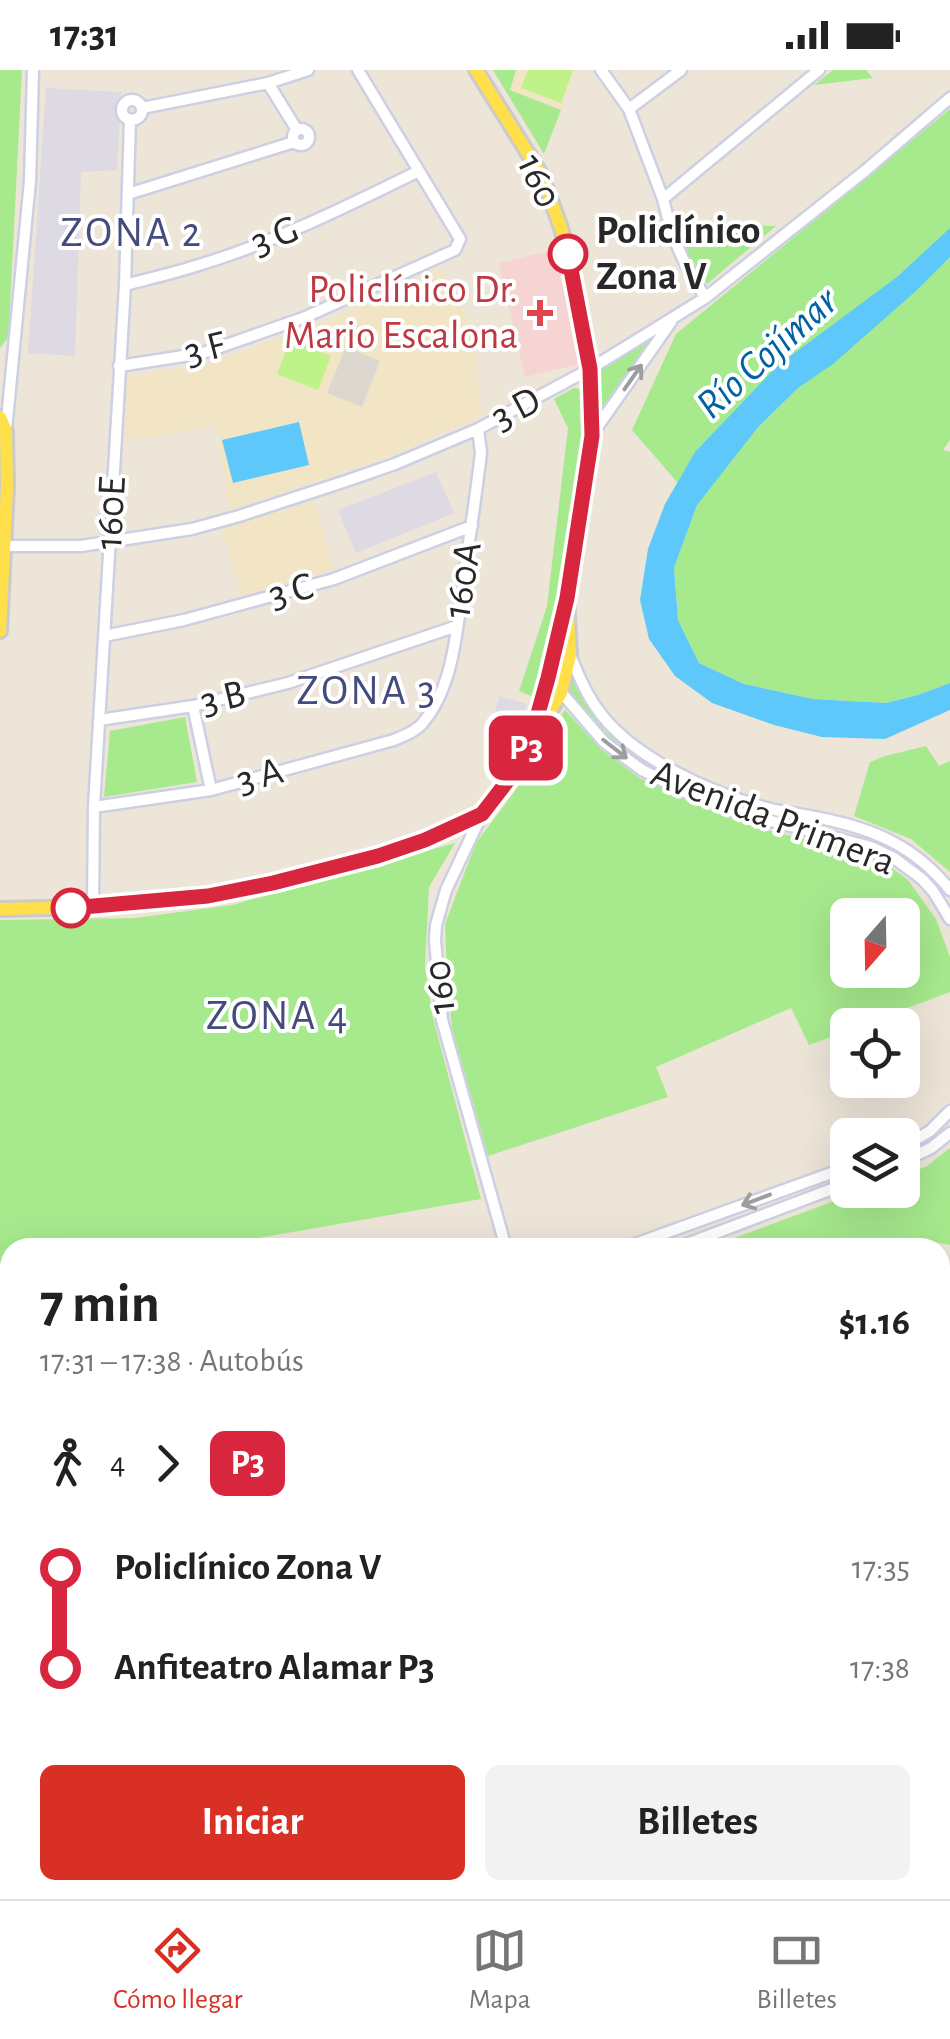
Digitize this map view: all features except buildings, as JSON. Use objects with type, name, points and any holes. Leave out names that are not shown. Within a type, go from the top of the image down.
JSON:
[{"type":"main road","name":"160","points":[[476,70],[538,170],[556,215],[568,254],[590,369],[592,436],[567,598],[530,742]]},
{"type":"main road","points":[[0,416],[6,431],[8,487],[0,632]]},
{"type":"main road","name":"160","points":[[482,814],[509,779],[561,694],[570,656],[567,598]]},
{"type":"main road","points":[[552,662],[570,656]]},
{"type":"main road","points":[[0,909],[93,907],[208,896],[273,883],[425,840],[482,814]]},
{"type":"street","points":[[6,431],[30,182],[33,70]]},
{"type":"street","points":[[128,194],[296,136],[268,82],[308,70]]},
{"type":"street","points":[[358,70],[420,171]]},
{"type":"street","points":[[602,70],[629,109],[672,234],[705,298]]},
{"type":"street","points":[[629,109],[682,70]]},
{"type":"street","points":[[663,200],[819,70]]},
{"type":"street","name":"160E","points":[[93,907],[94,807],[125,285],[130,119],[123,114],[122,107],[136,100],[142,108],[268,82]]},
{"type":"street","name":"3 D","points":[[4,546],[82,546],[192,529],[394,464],[478,429],[590,369],[705,298],[950,98]]},
{"type":"street","name":"3 F","points":[[119,366],[203,353],[304,318],[455,250],[460,239],[420,171]]},
{"type":"street","name":"3 G","points":[[125,285],[193,267],[267,240],[420,171]]},
{"type":"street","points":[[592,436],[674,318]]},
{"type":"street","points":[[0,358],[14,355]]},
{"type":"street","name":"160A","points":[[421,724],[448,670],[457,626],[481,453],[478,429]]},
{"type":"street","name":"3 C","points":[[104,636],[184,620],[334,579],[472,526]]},
{"type":"street","name":"3 B","points":[[99,720],[193,706],[288,683],[457,626]]},
{"type":"street","name":"Avenida Primera","points":[[570,656],[596,709],[640,752],[715,790],[768,808],[872,832],[910,849],[937,872],[950,890]]},
{"type":"street","name":"Avenida Primera","points":[[548,678],[604,742],[642,770],[733,811],[871,846],[922,879],[950,919]]},
{"type":"street","points":[[193,706],[211,790]]},
{"type":"street","name":"3 A","points":[[94,807],[211,790],[394,740],[421,724]]},
{"type":"street","name":"160","points":[[482,814],[446,890],[436,940],[442,1020],[503,1238]]},
{"type":"street","points":[[920,1141],[950,1111]]},
{"type":"street","points":[[920,1151],[950,1133]]},
{"type":"street","points":[[652,1238],[830,1173]]},
{"type":"street","points":[[702,1238],[830,1190]]},
{"type":"street","points":[[711,1217],[718,1232]]},
{"type":"shaded area","points":[[516,70],[575,70],[561,110],[509,90]]},
{"type":"shaded area","points":[[46,88],[121,92],[117,170],[81,172],[75,356],[28,353]]},
{"type":"shaded area","name":"Policlínico Dr. Mario Escalona","points":[[557,249],[579,364],[525,377],[499,263]]},
{"type":"shaded area","points":[[441,267],[475,335],[481,416],[371,463],[230,510],[217,426],[125,441],[127,377],[208,363],[329,320]]},
{"type":"shaded area","points":[[346,347],[380,361],[362,407],[327,393]]},
{"type":"shaded area","points":[[436,472],[454,513],[356,553],[338,510]]},
{"type":"shaded area","points":[[314,501],[334,569],[242,596],[221,527]]},
{"type":"shaded area","points":[[499,696],[527,704],[521,724],[494,716]]},
{"type":"green space","points":[[0,70],[22,70],[9,327],[0,348]]},
{"type":"green space","points":[[493,70],[516,70],[510,90],[561,110],[544,154]]},
{"type":"green space","points":[[528,70],[573,70],[561,103],[521,88]]},
{"type":"green space","points":[[833,70],[866,70],[873,78],[814,85]]},
{"type":"green space","points":[[950,109],[950,440],[943,450],[950,452],[950,683],[886,703],[813,699],[744,684],[699,663],[678,620],[674,568],[697,505],[632,430],[676,334]]},
{"type":"green space","points":[[678,225],[776,226],[707,284],[685,249]]},
{"type":"green space","points":[[658,333],[597,420],[596,369]]},
{"type":"green space","points":[[290,340],[331,356],[318,390],[277,374]]},
{"type":"green space","points":[[574,388],[581,389],[583,436],[557,604],[536,698],[519,691],[547,606],[568,428],[554,399]]},
{"type":"green space","points":[[570,672],[604,730],[640,759],[637,763],[600,732],[567,693]]},
{"type":"green space","points":[[565,710],[602,750],[641,779],[762,829],[875,855],[908,880],[936,919],[950,957],[950,992],[907,1008],[830,1008],[830,1037],[809,1045],[791,1008],[656,1067],[668,1097],[488,1156],[452,1028],[445,924],[476,843],[515,791]]},
{"type":"green space","points":[[185,717],[197,782],[104,797],[110,731]]},
{"type":"green space","points":[[926,746],[939,766],[950,761],[950,872],[911,839],[854,816],[870,762]]},
{"type":"green space","points":[[455,843],[429,887],[425,967],[433,1018],[481,1199],[259,1238],[0,1238],[0,920],[135,918],[232,905]]},
{"type":"green space","points":[[950,1148],[950,1238],[734,1238],[830,1203],[830,1208],[920,1208],[920,1169]]},
{"type":"water","points":[[950,228],[950,257],[759,426],[697,505],[674,568],[678,620],[699,663],[744,684],[813,699],[886,703],[950,683],[950,710],[885,739],[822,737],[712,703],[675,676],[649,639],[640,600],[648,549],[665,504],[695,452],[777,366],[897,277]]},
{"type":"water","points":[[299,422],[309,465],[233,483],[222,440]]},
{"type":"bus line","name":"P3","points":[[71,908],[208,896],[378,856],[482,814],[509,779],[530,742],[548,678],[567,598],[592,436],[590,369],[568,254]]},
{"type":"place","name":"Policlínico Zona V","points":[[568,254]]},
{"type":"place","name":"Policlínico Dr. Mario Escalona","points":[[540,313]]},
{"type":"district","name":"ZONA 2","points":[[132,233]]},
{"type":"district","name":"ZONA 3","points":[[367,691]]},
{"type":"district","name":"ZONA 4","points":[[278,1016]]},
{"type":"water label","name":"Río Cojímar","points":[[767,353]]}]
